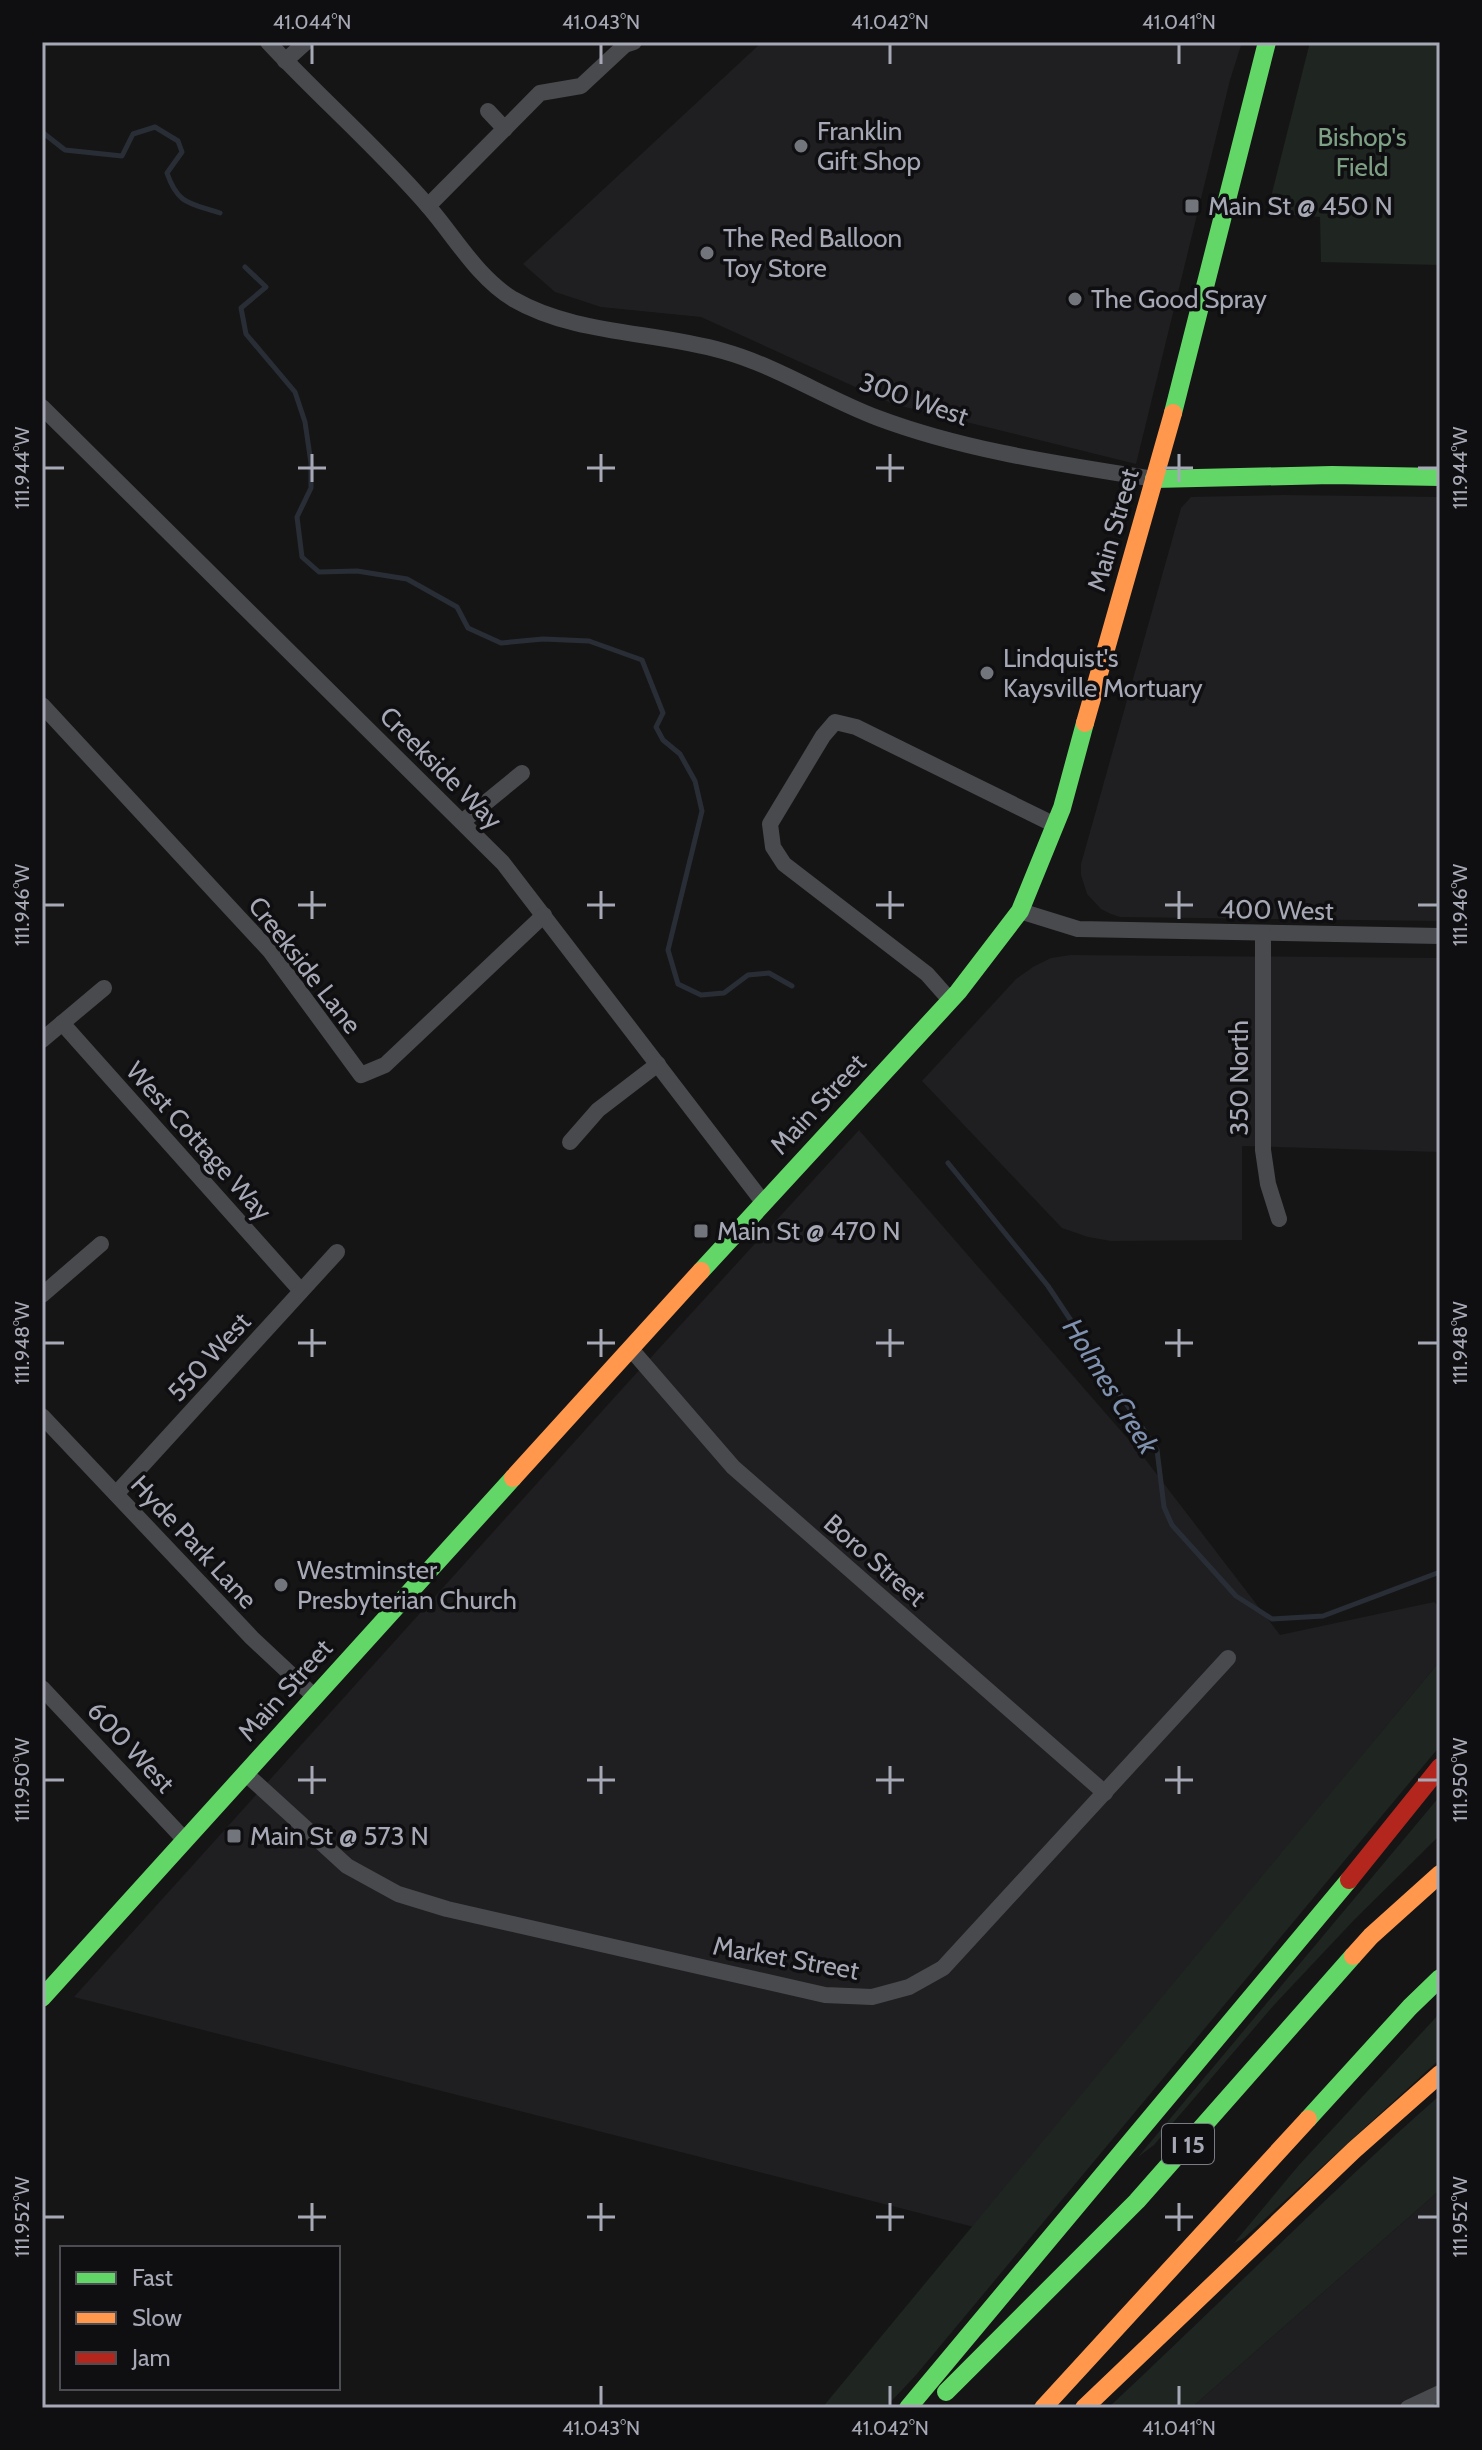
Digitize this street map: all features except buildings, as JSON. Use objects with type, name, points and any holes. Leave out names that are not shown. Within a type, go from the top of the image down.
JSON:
[{"type":"main road","name":"Main Street","points":[[42,1998],[630,1348],[950,1000],[1020,911],[1055,825],[1154,479],[1267,42]]},
{"type":"main road","name":"300 West","points":[[1154,479],[1440,477]]},
{"type":"main road","points":[[908,2408],[1440,1767]]},
{"type":"main road","name":"I 15","points":[[930,2408],[1137,2201],[1371,1936],[1440,1874]]},
{"type":"main road","points":[[1043,2408],[1440,1978]]},
{"type":"main road","points":[[1084,2408],[1354,2150],[1440,2074]]},
{"type":"street","name":"300 West","points":[[268,42],[428,206],[487,279],[511,298],[549,318],[705,346],[738,355],[877,417],[935,436],[991,450],[1154,479]]},
{"type":"street","points":[[285,61],[306,42]]},
{"type":"street","points":[[428,206],[540,93],[581,86],[629,43]]},
{"type":"street","points":[[488,111],[505,129]]},
{"type":"street","name":"Creekside Way","points":[[42,407],[503,863],[763,1202]]},
{"type":"street","name":"Creekside Lane","points":[[42,705],[270,951],[361,1075],[385,1065],[544,915]]},
{"type":"street","points":[[950,1000],[927,974],[784,864],[773,847],[770,824],[823,736],[835,722],[856,727],[1055,825]]},
{"type":"street","points":[[462,822],[522,773]]},
{"type":"street","name":"400 West","points":[[1020,911],[1078,929],[1440,936]]},
{"type":"street","name":"350 North","points":[[1263,934],[1263,1150],[1268,1184],[1279,1219]]},
{"type":"street","points":[[42,1040],[104,988]]},
{"type":"street","name":"West Cottage Way","points":[[62,1023],[301,1291]]},
{"type":"street","points":[[570,1142],[605,1104],[658,1064]]},
{"type":"street","points":[[42,1295],[101,1244]]},
{"type":"street","name":"550 West","points":[[116,1494],[337,1252]]},
{"type":"street","name":"Boro Street","points":[[630,1348],[733,1467],[1105,1793]]},
{"type":"street","name":"Hyde Park Lane","points":[[42,1416],[252,1638],[315,1697]]},
{"type":"street","name":"Market Street","points":[[245,1773],[347,1866],[398,1894],[447,1909],[825,1995],[872,1997],[909,1987],[943,1968],[1228,1658]]},
{"type":"street","name":"600 West","points":[[42,1688],[184,1839]]},
{"type":"street","points":[[1408,2408],[1440,2393]]},
{"type":"shaded area","points":[[762,42],[1242,42],[1136,464],[893,404],[701,317],[601,307],[555,292],[523,264]]},
{"type":"shaded area","points":[[1191,497],[1440,497],[1440,921],[1120,917],[1101,909],[1087,894],[1081,864],[1181,508]]},
{"type":"shaded area","points":[[1071,955],[1440,958],[1440,1152],[1242,1146],[1242,1240],[1111,1241],[1062,1228],[922,1081],[1016,979],[1051,958]]},
{"type":"shaded area","points":[[859,1130],[1142,1455],[1280,1635],[1434,1602],[1440,1607],[1440,1661],[974,2227],[74,1997],[622,1389]]},
{"type":"shaded area","points":[[1440,2190],[1440,2408],[1191,2408]]},
{"type":"green space","name":"Bishop's Field","points":[[1310,42],[1440,42],[1440,265],[1321,262],[1320,217],[1267,213]]},
{"type":"green space","points":[[1440,1661],[1440,1746],[916,2375],[885,2408],[822,2408]]},
{"type":"green space","points":[[1440,1796],[1440,1835],[1274,2005],[1154,2145],[1138,2157]]},
{"type":"green space","points":[[1440,2013],[1440,2059],[1244,2238],[1234,2243],[1299,2165]]},
{"type":"green space","points":[[1440,2095],[1440,2190],[1191,2408],[1108,2408],[1314,2211]]},
{"type":"waterway","name":"Holmes Creek","points":[[42,132],[65,150],[122,156],[133,134],[155,127],[178,141],[182,152],[167,173],[176,191],[186,201],[220,213]]},
{"type":"waterway","name":"Holmes Creek","points":[[245,267],[266,287],[241,308],[246,334],[295,392],[305,422],[311,488],[297,517],[302,557],[319,572],[357,571],[407,579],[457,607],[468,628],[501,643],[543,639],[589,641],[642,660],[663,713],[656,727],[663,740],[680,754],[695,781],[702,811],[668,950],[678,984],[701,995],[724,993],[748,975],[769,973],[792,986]]},
{"type":"waterway","name":"Holmes Creek","points":[[948,1163],[1048,1286],[1157,1450],[1164,1507],[1172,1525],[1236,1596],[1272,1619],[1323,1616],[1440,1572]]},
{"type":"traffic: fast","points":[[1173,413],[1267,42]]},
{"type":"traffic: fast","points":[[1154,479],[1332,475],[1440,477]]},
{"type":"traffic: fast","points":[[701,1271],[958,992],[1020,911],[1062,808],[1085,723]]},
{"type":"traffic: fast","points":[[42,1998],[513,1478]]},
{"type":"traffic: fast","points":[[908,2408],[1349,1880]]},
{"type":"traffic: fast","points":[[946,2392],[1137,2201],[1353,1956]]},
{"type":"traffic: fast","points":[[1308,2119],[1440,1978]]},
{"type":"traffic: slow","points":[[1085,723],[1173,413]]},
{"type":"traffic: slow","points":[[513,1478],[701,1271]]},
{"type":"traffic: slow","points":[[1353,1956],[1440,1874]]},
{"type":"traffic: slow","points":[[1084,2408],[1354,2150],[1440,2074]]},
{"type":"traffic: slow","points":[[1043,2408],[1308,2119]]},
{"type":"traffic: jam","points":[[1349,1880],[1440,1767]]},
{"type":"place","name":"Franklin Gift Shop","points":[[801,146]]},
{"type":"place","name":"Main St @ 450 N","points":[[1192,206]]},
{"type":"place","name":"The Red Balloon Toy Store","points":[[707,253]]},
{"type":"place","name":"The Good Spray","points":[[1075,299]]},
{"type":"place","name":"Lindquist's Kaysville Mortuary","points":[[987,673]]},
{"type":"place","name":"Main St @ 470 N","points":[[701,1231]]},
{"type":"place","name":"Westminster Presbyterian Church","points":[[281,1585]]},
{"type":"place","name":"Main St @ 573 N","points":[[234,1836]]}]
